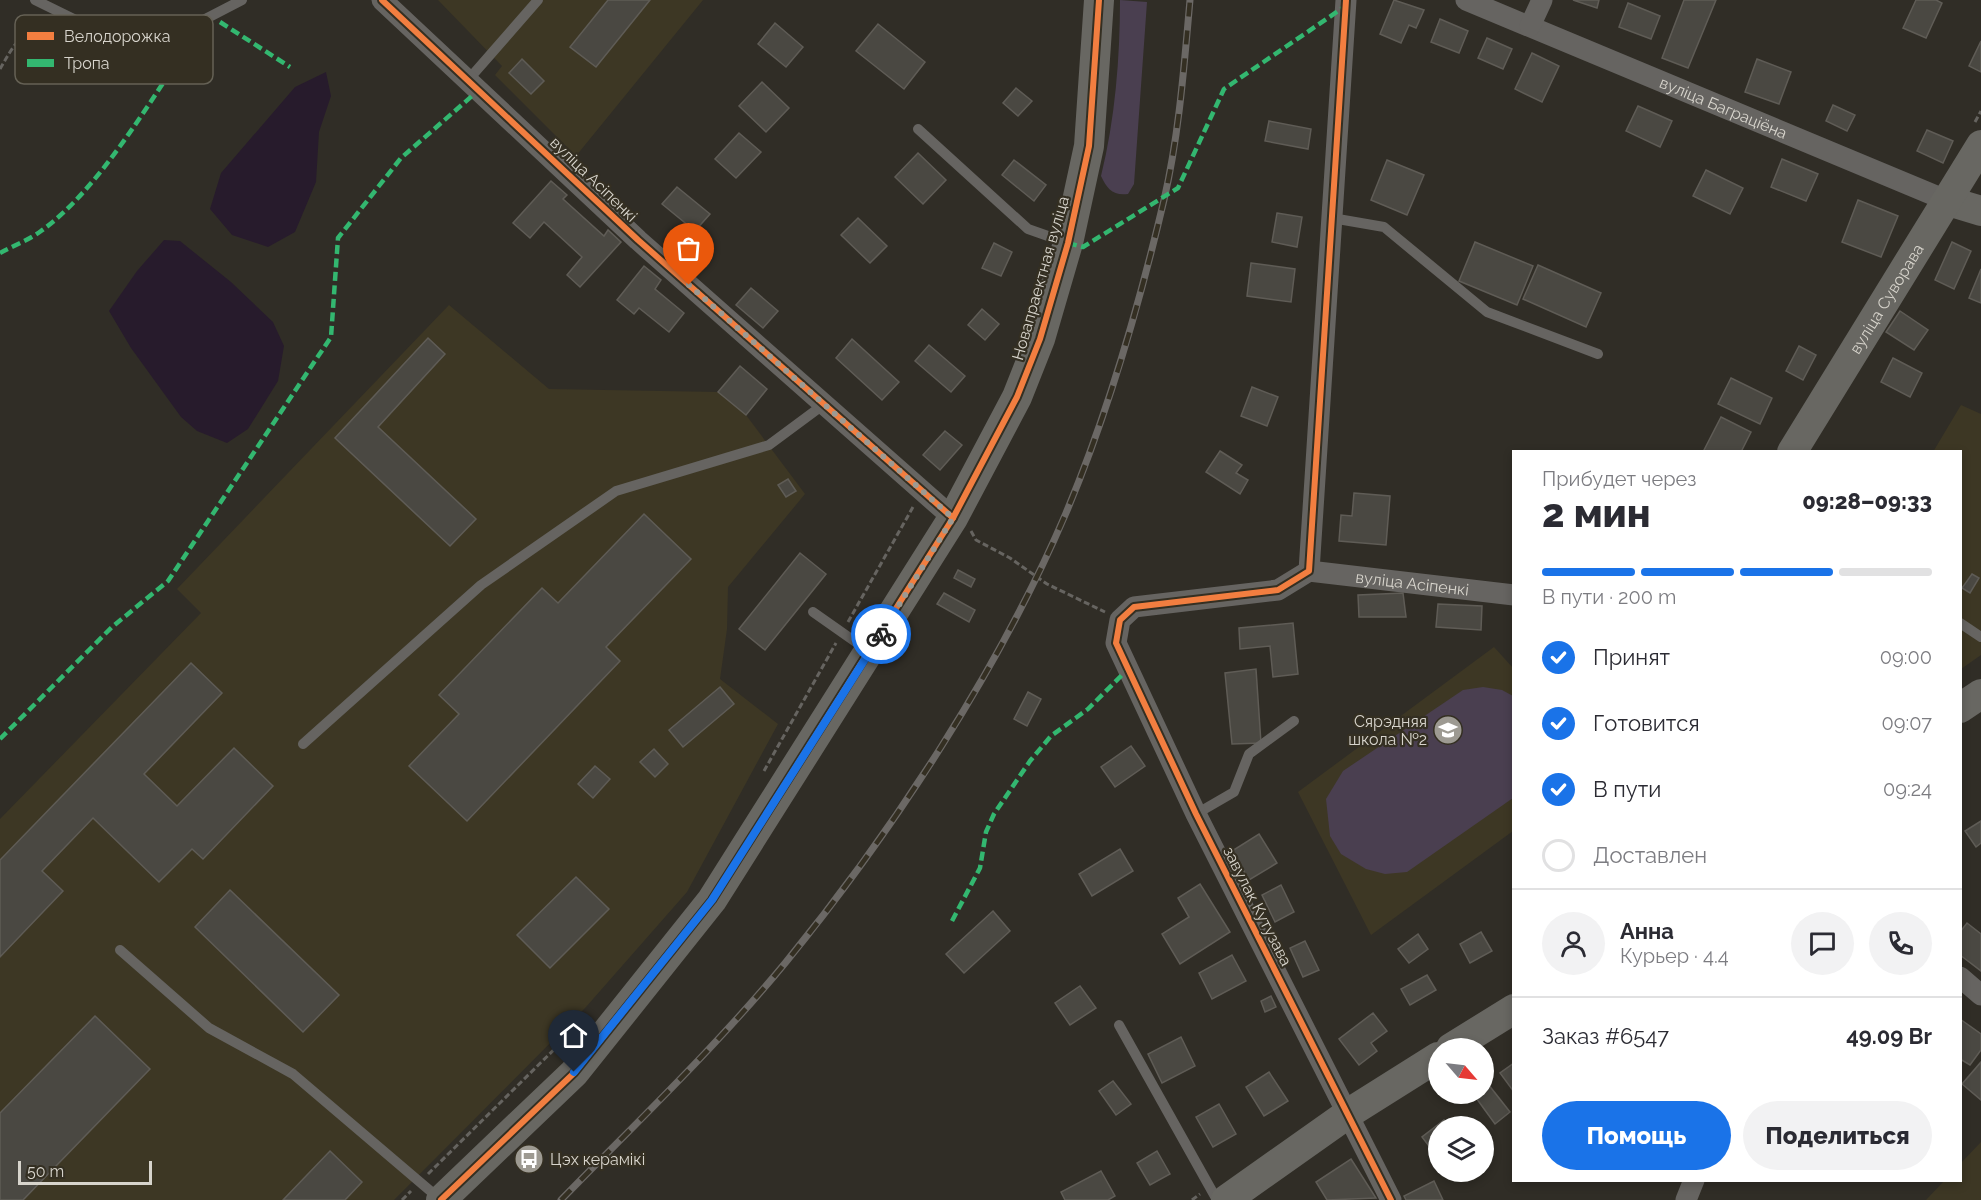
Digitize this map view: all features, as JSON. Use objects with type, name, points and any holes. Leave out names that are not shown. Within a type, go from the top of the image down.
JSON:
[{"type":"street","name":"вуліца Асіпенкі","points":[[382,0],[469,79],[638,240],[922,492],[961,523]]},
{"type":"street","name":"Новапраектная вуліца","points":[[434,1194],[574,1072],[712,900],[870,651],[961,523],[1040,339],[1068,243],[1089,146],[1099,0]]},
{"type":"street","points":[[1120,620],[1134,607],[1278,590],[1309,571],[1346,0]]},
{"type":"street","name":"вуліца Баграціёна","points":[[1466,0],[1948,201],[1981,211]]},
{"type":"street","points":[[1530,26],[1542,0]]},
{"type":"street","name":"вуліца Суворава","points":[[1793,450],[1981,145]]},
{"type":"street","name":"вуліца Асіпенкі","points":[[1309,571],[1512,595]]},
{"type":"street","name":"завулак Кутузава","points":[[1120,620],[1116,643],[1196,814],[1391,1200]]},
{"type":"street","points":[[1962,707],[1981,694]]},
{"type":"street","points":[[1962,978],[1981,995]]},
{"type":"street","points":[[1467,1038],[1512,1010]]},
{"type":"street","points":[[1226,1200],[1349,1113],[1428,1062]]},
{"type":"street","points":[[1686,1200],[1693,1182]]},
{"type":"lane","points":[[34,0],[65,15]]},
{"type":"lane","points":[[213,15],[242,0]]},
{"type":"lane","points":[[469,79],[538,0]]},
{"type":"lane","points":[[918,129],[1028,229],[1068,243]]},
{"type":"lane","points":[[1332,218],[1384,227],[1488,312],[1598,354]]},
{"type":"lane","points":[[303,744],[480,585],[615,491],[769,445],[823,405]]},
{"type":"lane","points":[[813,612],[870,651]]},
{"type":"lane","points":[[1962,624],[1981,637]]},
{"type":"lane","points":[[1196,814],[1234,792],[1249,754],[1294,720]]},
{"type":"lane","points":[[120,950],[209,1028],[293,1074],[434,1194]]},
{"type":"lane","points":[[1119,1025],[1217,1200]]},
{"type":"path","points":[[0,69],[15,43]]},
{"type":"path","points":[[761,775],[922,492]]},
{"type":"path","points":[[961,523],[976,540],[1010,558],[1047,584],[1120,620]]},
{"type":"path","points":[[402,1200],[434,1194],[593,1011]]},
{"type":"shaded area","points":[[438,0],[703,0],[576,156],[495,75],[502,66]]},
{"type":"shaded area","points":[[1120,0],[1147,2],[1134,184],[1128,194],[1111,191],[1101,176],[1116,89]]},
{"type":"shaded area","points":[[326,72],[331,96],[319,132],[316,182],[295,232],[268,247],[232,235],[210,209],[221,173],[295,87]]},
{"type":"shaded area","points":[[164,240],[180,241],[231,282],[273,322],[284,346],[278,381],[248,429],[227,443],[197,431],[181,417],[131,348],[109,311],[137,271]]},
{"type":"shaded area","points":[[449,305],[549,389],[718,392],[746,415],[805,494],[728,587],[727,629],[720,679],[778,724],[687,892],[586,1007],[394,1200],[0,1200],[0,819],[201,613],[177,589]]},
{"type":"shaded area","points":[[1961,405],[1981,414],[1981,655],[1962,668],[1962,450],[1934,450]]},
{"type":"shaded area","name":"Сярэдняя школа №2","points":[[1494,647],[1512,667],[1512,832],[1371,935],[1298,792]]},
{"type":"shaded area","name":"Сярэдняя школа №2","points":[[1483,687],[1502,690],[1512,695],[1512,799],[1407,872],[1385,874],[1366,869],[1341,854],[1330,836],[1326,799],[1343,771],[1463,690]]},
{"type":"shaded area","points":[[1981,1142],[1981,1200],[1926,1200],[1943,1182],[1962,1182],[1962,1162]]},
{"type":"building","points":[[608,0],[650,0],[596,67],[570,47]]},
{"type":"building","points":[[1394,0],[1424,10],[1416,28],[1409,25],[1401,43],[1380,34]]},
{"type":"building","points":[[1573,0],[1599,0],[1597,8]]},
{"type":"building","points":[[1684,0],[1716,0],[1688,68],[1662,58]]},
{"type":"building","points":[[1916,0],[1936,0],[1942,3],[1926,38],[1903,28]]},
{"type":"building","points":[[1628,3],[1660,16],[1651,39],[1619,27]]},
{"type":"building","points":[[1440,19],[1468,31],[1459,53],[1431,42]]},
{"type":"building","points":[[775,23],[803,47],[786,67],[758,44]]},
{"type":"building","points":[[878,24],[925,62],[904,89],[856,51]]},
{"type":"building","points":[[1487,38],[1512,49],[1503,69],[1478,58]]},
{"type":"building","points":[[1981,41],[1981,72],[1969,66]]},
{"type":"building","points":[[1532,53],[1559,66],[1542,102],[1515,89]]},
{"type":"building","points":[[522,59],[544,81],[531,94],[509,73]]},
{"type":"building","points":[[1757,59],[1791,72],[1779,104],[1745,92]]},
{"type":"building","points":[[762,82],[789,108],[766,132],[739,106]]},
{"type":"building","points":[[1016,88],[1032,101],[1018,116],[1003,103]]},
{"type":"building","points":[[1833,105],[1855,115],[1847,131],[1826,121]]},
{"type":"building","points":[[1638,106],[1672,121],[1660,147],[1626,131]]},
{"type":"building","points":[[1269,121],[1311,129],[1308,149],[1265,141]]},
{"type":"building","points":[[1927,130],[1953,141],[1943,163],[1917,151]]},
{"type":"building","points":[[739,133],[761,152],[736,178],[715,159]]},
{"type":"building","points":[[918,153],[946,180],[923,204],[895,177]]},
{"type":"building","points":[[1782,159],[1818,174],[1806,201],[1771,187]]},
{"type":"building","points":[[1014,160],[1046,185],[1034,201],[1002,175]]},
{"type":"building","points":[[1387,160],[1424,175],[1407,215],[1371,200]]},
{"type":"building","points":[[1706,170],[1743,188],[1730,214],[1693,196]]},
{"type":"building","points":[[551,181],[567,195],[563,199],[604,236],[608,230],[621,242],[580,287],[567,275],[582,257],[544,222],[530,238],[513,223]]},
{"type":"building","points":[[677,187],[710,214],[695,231],[662,204]]},
{"type":"building","points":[[1858,200],[1898,216],[1881,257],[1842,242]]},
{"type":"building","points":[[1277,213],[1302,217],[1297,247],[1272,242]]},
{"type":"building","points":[[858,218],[887,246],[870,263],[841,235]]},
{"type":"building","points":[[1475,242],[1533,266],[1517,305],[1459,281]]},
{"type":"building","points":[[1952,242],[1971,251],[1954,289],[1935,280]]},
{"type":"building","points":[[994,243],[1012,252],[1001,276],[982,268]]},
{"type":"building","points":[[1251,263],[1295,269],[1291,302],[1247,296]]},
{"type":"building","points":[[1538,265],[1601,293],[1586,327],[1523,299]]},
{"type":"building","points":[[644,266],[661,280],[655,289],[684,313],[669,332],[639,308],[634,314],[617,300]]},
{"type":"building","points":[[1981,269],[1981,303],[1969,298]]},
{"type":"building","points":[[751,288],[778,311],[763,328],[736,305]]},
{"type":"building","points":[[982,309],[999,324],[985,340],[968,325]]},
{"type":"building","points":[[1900,311],[1928,330],[1914,350],[1886,332]]},
{"type":"building","points":[[428,338],[445,354],[378,427],[476,519],[450,546],[335,438]]},
{"type":"building","points":[[852,339],[899,382],[882,400],[836,358]]},
{"type":"building","points":[[929,345],[965,376],[951,392],[915,361]]},
{"type":"building","points":[[1799,346],[1816,355],[1803,380],[1786,371]]},
{"type":"building","points":[[1893,358],[1922,373],[1910,397],[1881,382]]},
{"type":"building","points":[[740,366],[767,389],[746,415],[718,392]]},
{"type":"building","points":[[1731,378],[1772,398],[1760,424],[1718,404]]},
{"type":"building","points":[[1252,387],[1278,397],[1267,426],[1241,416]]},
{"type":"building","points":[[1721,417],[1751,432],[1742,450],[1704,450]]},
{"type":"building","points":[[945,431],[962,445],[940,470],[923,455]]},
{"type":"building","points":[[1220,451],[1242,465],[1236,473],[1248,480],[1240,494],[1206,472]]},
{"type":"building","points":[[788,479],[796,491],[786,497],[778,485]]},
{"type":"building","points":[[1354,493],[1390,496],[1386,545],[1339,541],[1341,515],[1352,516]]},
{"type":"building","points":[[644,514],[691,559],[606,647],[620,661],[467,821],[409,766],[459,714],[439,695],[542,588],[558,603]]},
{"type":"building","points":[[800,553],[826,574],[765,650],[739,629]]},
{"type":"building","points":[[958,570],[975,579],[971,587],[954,578]]},
{"type":"building","points":[[1972,574],[1979,578],[1970,593],[1962,588]]},
{"type":"building","points":[[944,593],[975,610],[969,622],[937,604]]},
{"type":"building","points":[[1403,593],[1406,617],[1359,617],[1358,595]]},
{"type":"building","points":[[1438,604],[1482,606],[1481,630],[1436,627]]},
{"type":"building","points":[[1293,623],[1298,674],[1273,677],[1270,646],[1240,649],[1239,628]]},
{"type":"building","points":[[191,663],[222,693],[144,774],[177,806],[234,748],[273,786],[203,859],[192,849],[159,882],[93,818],[42,871],[63,891],[0,957],[0,860]]},
{"type":"building","points":[[1256,669],[1261,743],[1232,744],[1225,673]]},
{"type":"building","points":[[720,687],[734,704],[683,747],[669,730]]},
{"type":"building","points":[[1028,692],[1041,699],[1027,726],[1014,719]]},
{"type":"building","points":[[1131,746],[1145,766],[1115,787],[1101,767]]},
{"type":"building","points":[[654,749],[668,764],[655,777],[640,762]]},
{"type":"building","points":[[595,766],[610,779],[593,798],[578,784]]},
{"type":"building","points":[[1981,821],[1981,843],[1976,847],[1965,831]]},
{"type":"building","points":[[1259,834],[1277,863],[1249,880],[1232,851]]},
{"type":"building","points":[[1120,849],[1133,871],[1092,896],[1079,874]]},
{"type":"building","points":[[576,877],[609,909],[550,968],[517,935]]},
{"type":"building","points":[[1200,884],[1230,932],[1180,964],[1162,934],[1189,917],[1178,898]]},
{"type":"building","points":[[1281,885],[1294,912],[1275,922],[1262,895]]},
{"type":"building","points":[[230,890],[339,995],[303,1032],[195,927]]},
{"type":"building","points":[[993,911],[1010,931],[964,973],[946,954]]},
{"type":"building","points":[[1967,923],[1981,934],[1981,971],[1962,957],[1962,929]]},
{"type":"building","points":[[1481,932],[1492,951],[1470,963],[1460,944]]},
{"type":"building","points":[[1418,934],[1428,949],[1409,963],[1398,949]]},
{"type":"building","points":[[1305,941],[1319,970],[1303,977],[1290,948]]},
{"type":"building","points":[[1232,955],[1246,981],[1212,999],[1199,973]]},
{"type":"building","points":[[1427,975],[1436,990],[1410,1005],[1401,989]]},
{"type":"building","points":[[1080,986],[1096,1008],[1070,1025],[1055,1003]]},
{"type":"building","points":[[1271,996],[1276,1007],[1265,1012],[1261,1001]]},
{"type":"building","points":[[1373,1013],[1387,1031],[1371,1043],[1377,1051],[1359,1065],[1339,1039]]},
{"type":"building","points":[[95,1016],[150,1069],[23,1200],[0,1200],[0,1113]]},
{"type":"building","points":[[1962,1020],[1981,1034],[1981,1050],[1970,1065],[1962,1060]]},
{"type":"building","points":[[1181,1037],[1195,1066],[1162,1083],[1148,1054]]},
{"type":"building","points":[[1981,1062],[1981,1100],[1962,1084]]},
{"type":"building","points":[[1512,1064],[1512,1089],[1500,1073]]},
{"type":"building","points":[[1269,1072],[1288,1101],[1264,1116],[1246,1087]]},
{"type":"building","points":[[1113,1081],[1131,1104],[1116,1115],[1099,1091]]},
{"type":"building","points":[[1494,1092],[1510,1112],[1495,1124],[1494,1116],[1489,1116],[1481,1104],[1494,1104]]},
{"type":"building","points":[[1219,1104],[1236,1134],[1213,1147],[1196,1117]]},
{"type":"building","points":[[1428,1132],[1428,1145],[1422,1137]]},
{"type":"building","points":[[330,1151],[362,1182],[345,1200],[283,1200]]},
{"type":"building","points":[[1157,1151],[1170,1174],[1150,1185],[1137,1163]]},
{"type":"building","points":[[1351,1159],[1376,1198],[1327,1200],[1316,1182]]},
{"type":"building","points":[[1101,1171],[1115,1196],[1108,1200],[1065,1200],[1061,1192]]},
{"type":"building","points":[[1434,1182],[1443,1200],[1406,1200],[1404,1196]]},
{"type":"railway","points":[[561,1200],[732,1024],[786,962],[866,858],[904,803],[977,689],[1009,630],[1066,513],[1096,437],[1133,319],[1164,200],[1174,151],[1190,0]]},
{"type":"marked path","points":[[1068,243],[1083,247],[1178,188],[1224,89],[1344,7]]},
{"type":"marked path","points":[[220,22],[290,67]]},
{"type":"marked path","points":[[0,253],[41,231],[83,192],[104,168],[162,84]]},
{"type":"marked path","points":[[0,739],[112,627],[168,581],[331,337],[338,238],[401,158],[480,89]]},
{"type":"marked path","points":[[952,921],[980,868],[986,832],[994,814],[1030,761],[1051,736],[1088,709],[1128,669]]},
{"type":"cycle path","points":[[382,0],[638,240],[953,518]]},
{"type":"cycle path","points":[[441,1200],[574,1073],[712,900],[953,518],[1017,397],[1040,339],[1068,243],[1089,146],[1099,0]]},
{"type":"cycle path","points":[[1346,0],[1309,571],[1278,590],[1134,607],[1120,620],[1116,643],[1196,814],[1391,1200]]},
{"type":"way so far","points":[[689,285],[953,518],[881,634]]},
{"type":"place","name":"Сярэдняя школа №2","points":[[1448,730]]},
{"type":"place","name":"Цэх керамікі","points":[[529,1159]]},
{"type":"route","points":[[574,1072],[712,900],[881,634]]}]
